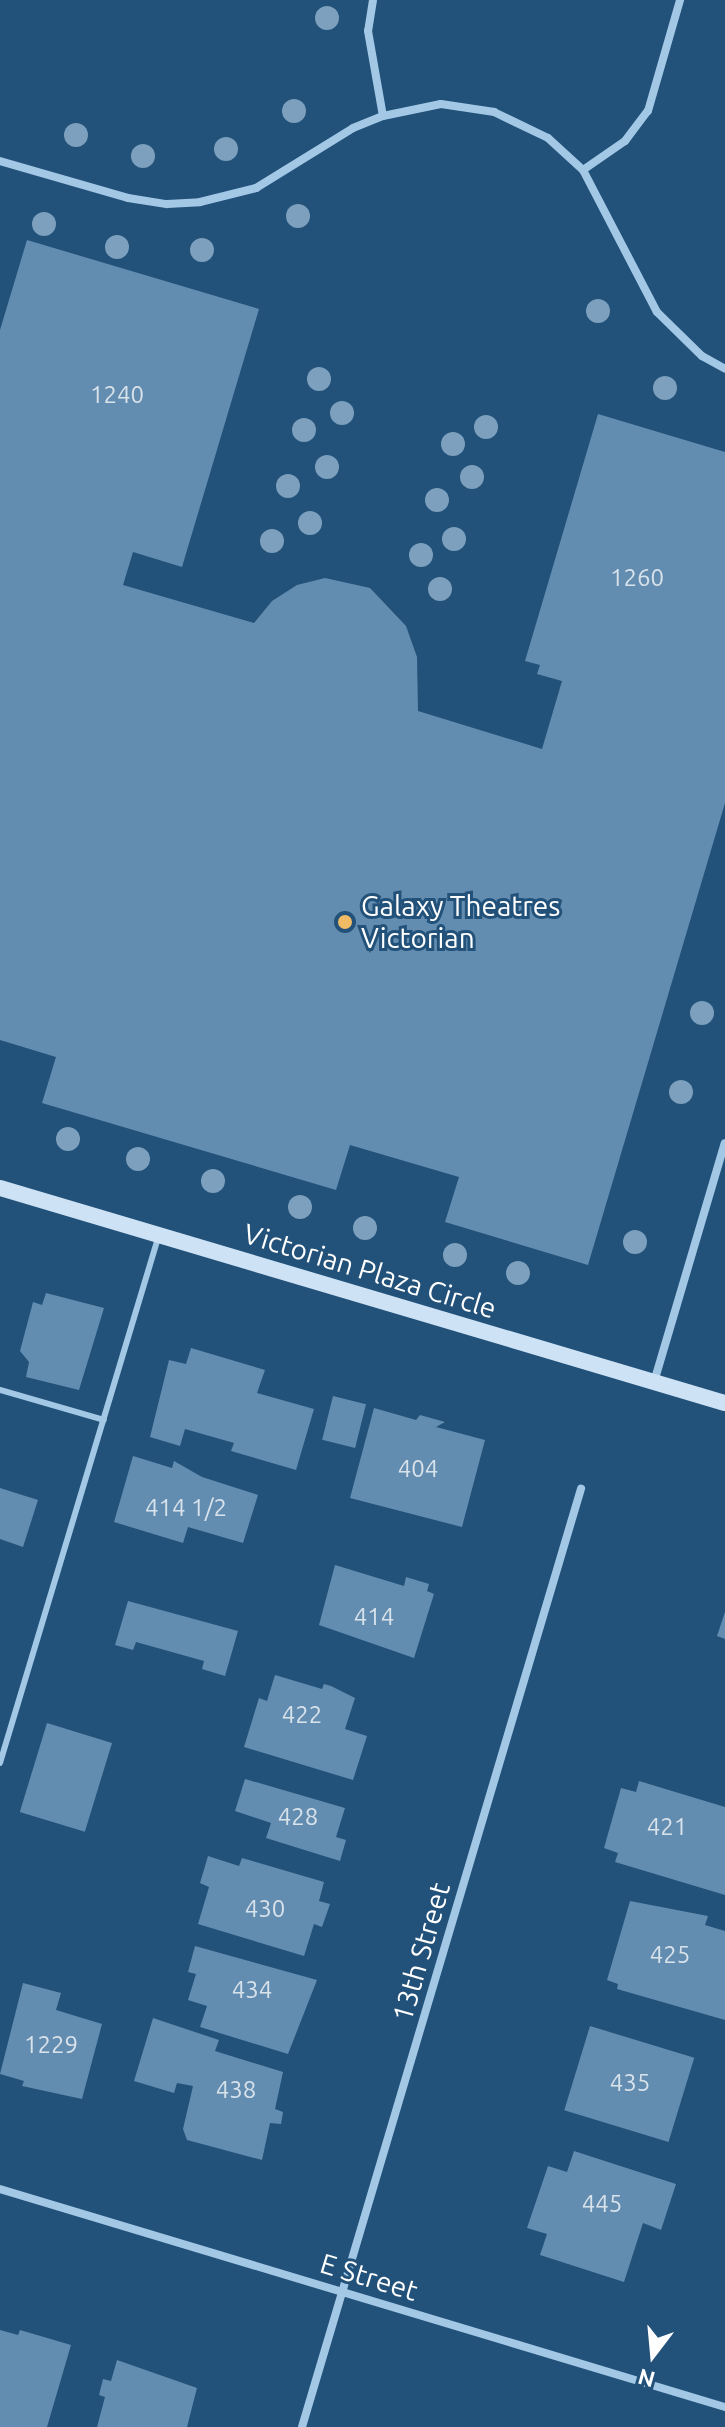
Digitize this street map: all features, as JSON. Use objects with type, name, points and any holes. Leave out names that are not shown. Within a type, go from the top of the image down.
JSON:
[{"type":"street","points":[[373,0],[368,31],[383,116]]},
{"type":"street","points":[[583,170],[625,141],[648,111],[680,0]]},
{"type":"street","points":[[0,161],[128,198],[167,204],[200,202],[256,188],[353,128],[383,116],[441,104],[494,112],[548,138],[583,170],[657,312],[702,356],[725,369]]},
{"type":"street","points":[[654,1382],[725,1143]]},
{"type":"street","name":"Victorian Plaza Circle","points":[[0,1188],[725,1403]]},
{"type":"street","name":"13th Street","points":[[302,2427],[581,1489]]},
{"type":"street","name":"E Street","points":[[0,2189],[725,2407]]},
{"type":"lane","points":[[0,1763],[159,1235]]},
{"type":"lane","points":[[0,1390],[104,1420]]},
{"type":"building","name":"Galaxy Theatres Victorian","points":[[27,240],[259,309],[182,567],[133,552],[123,585],[254,623],[272,601],[297,585],[325,578],[370,588],[406,626],[417,657],[418,711],[542,749],[562,681],[537,674],[540,665],[525,661],[598,414],[725,452],[725,803],[588,1265],[445,1222],[459,1177],[350,1145],[336,1190],[42,1103],[56,1057],[0,1040],[0,330]]},
{"type":"building","points":[[46,1293],[104,1308],[79,1390],[26,1377],[29,1362],[20,1351],[33,1302],[42,1305]]},
{"type":"building","points":[[191,1348],[265,1370],[257,1393],[314,1409],[296,1470],[231,1451],[234,1443],[185,1429],[180,1446],[150,1437],[169,1360],[186,1364]]},
{"type":"building","points":[[333,1396],[366,1404],[355,1448],[322,1440]]},
{"type":"building","points":[[374,1408],[416,1420],[420,1415],[445,1422],[436,1427],[485,1440],[462,1527],[350,1498]]},
{"type":"building","points":[[133,1456],[172,1468],[174,1461],[202,1477],[258,1495],[243,1543],[188,1527],[183,1543],[114,1522]]},
{"type":"building","points":[[0,1488],[38,1500],[23,1547],[0,1539]]},
{"type":"building","points":[[335,1565],[404,1586],[406,1577],[429,1584],[427,1591],[434,1594],[414,1658],[319,1625]]},
{"type":"building","points":[[128,1601],[238,1631],[225,1676],[202,1669],[204,1661],[136,1642],[133,1650],[115,1645]]},
{"type":"building","points":[[725,1612],[725,1639],[717,1636]]},
{"type":"building","points":[[275,1675],[322,1689],[324,1684],[331,1686],[355,1698],[345,1729],[367,1736],[353,1780],[244,1747],[259,1698],[267,1701]]},
{"type":"building","points":[[47,1723],[112,1743],[85,1832],[20,1812]]},
{"type":"building","points":[[245,1779],[345,1808],[336,1837],[346,1840],[340,1861],[266,1838],[271,1823],[235,1811]]},
{"type":"building","points":[[639,1781],[725,1807],[725,1895],[615,1862],[618,1853],[604,1848],[621,1788],[636,1792]]},
{"type":"building","points":[[208,1856],[239,1866],[242,1858],[324,1882],[319,1901],[330,1904],[322,1927],[314,1924],[304,1956],[198,1924],[209,1887],[200,1883]]},
{"type":"building","points":[[630,1901],[708,1916],[705,1925],[725,1931],[725,2020],[617,1989],[618,1984],[607,1980]]},
{"type":"building","points":[[195,1946],[317,1980],[288,2054],[200,2027],[207,2006],[188,2000],[196,1974],[188,1972]]},
{"type":"building","points":[[23,1983],[61,1993],[56,2010],[102,2024],[82,2099],[22,2086],[24,2081],[0,2074]]},
{"type":"building","points":[[153,2018],[219,2040],[215,2051],[283,2072],[275,2109],[283,2112],[281,2124],[270,2123],[262,2160],[187,2140],[183,2129],[193,2086],[177,2083],[174,2093],[134,2081]]},
{"type":"building","points":[[590,2026],[694,2058],[669,2142],[564,2110]]},
{"type":"building","points":[[574,2151],[676,2184],[661,2230],[643,2223],[624,2282],[540,2255],[547,2234],[527,2228],[548,2166],[567,2172]]},
{"type":"building","points":[[0,2330],[18,2335],[20,2330],[71,2345],[47,2427],[0,2427]]},
{"type":"building","points":[[117,2360],[197,2388],[187,2427],[97,2427],[105,2397],[99,2395],[103,2379],[111,2381]]},
{"type":"place","name":"Galaxy Theatres Victorian","points":[[345,922]]}]
